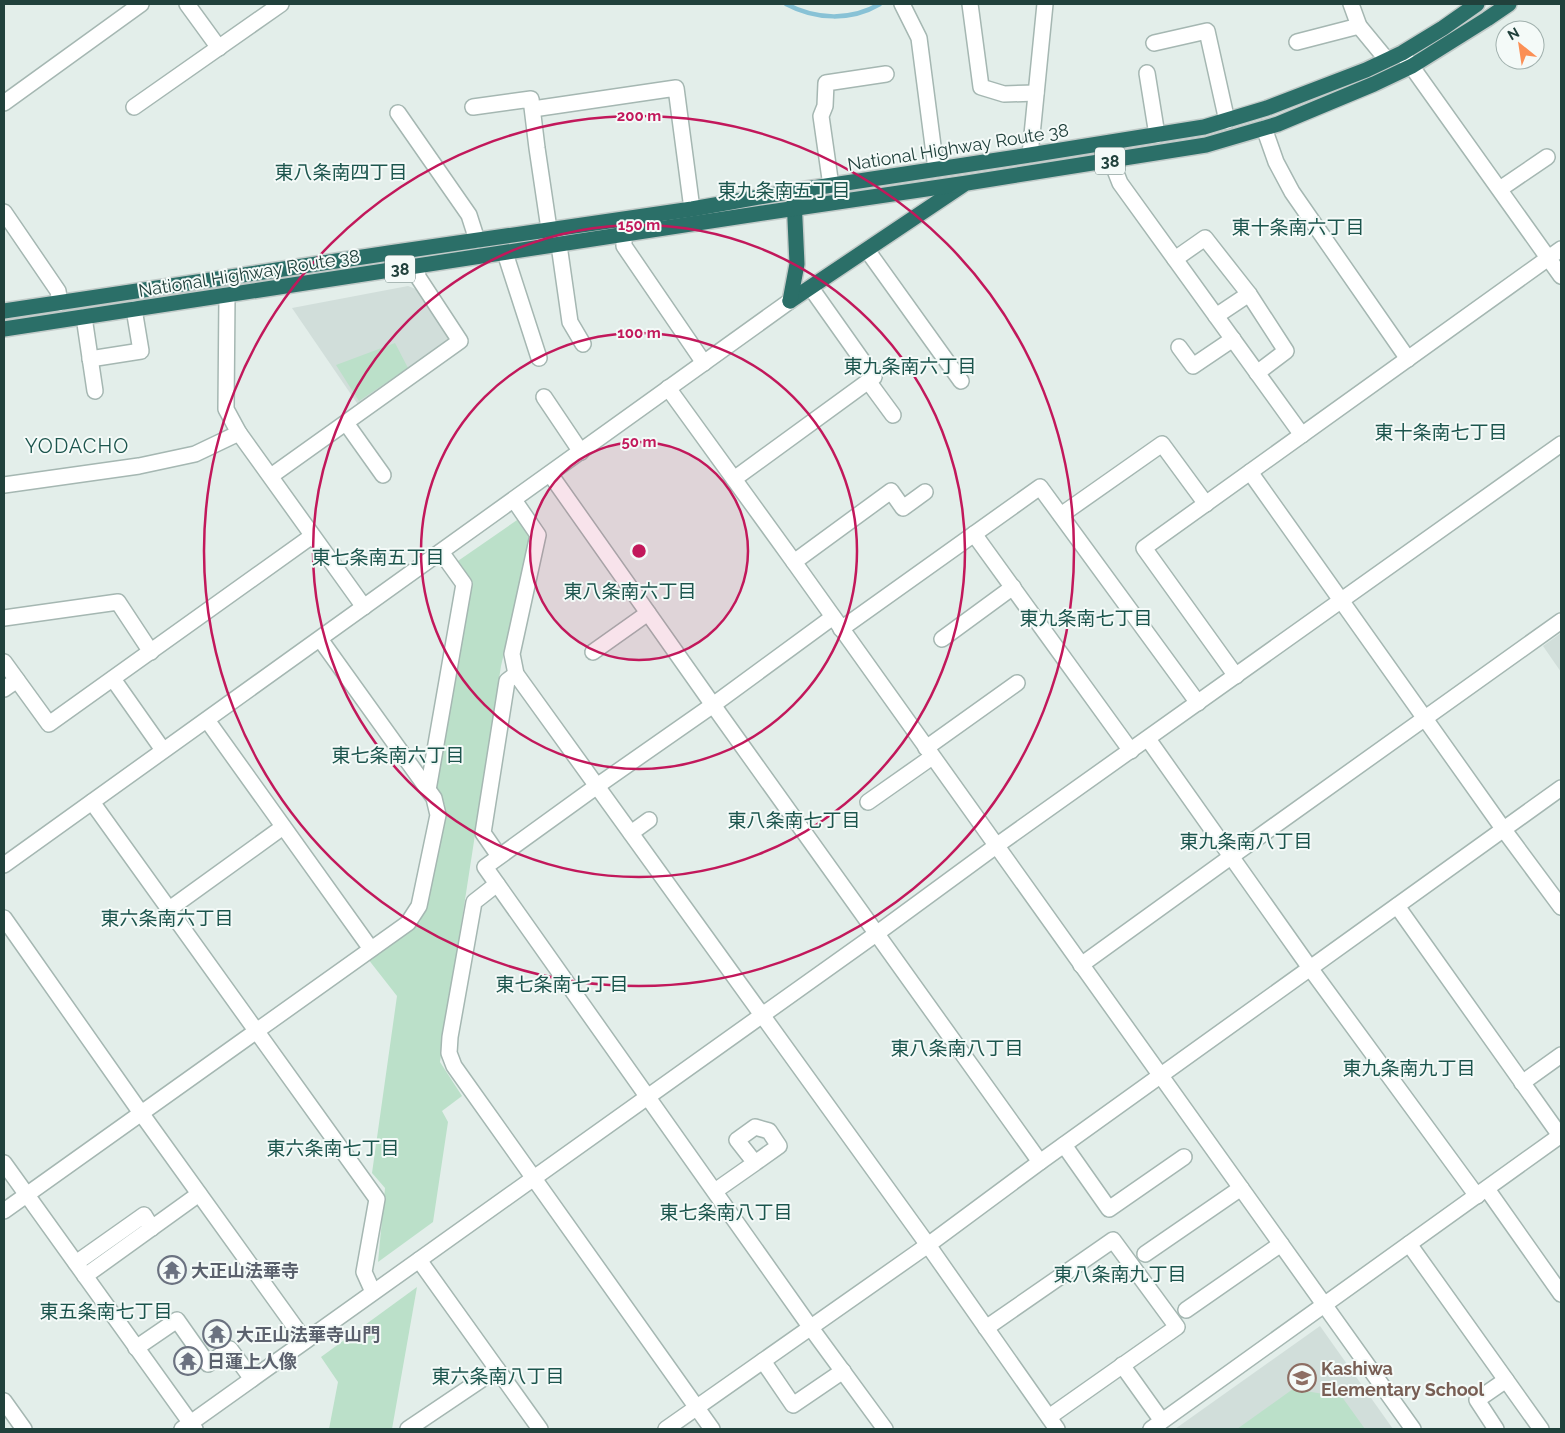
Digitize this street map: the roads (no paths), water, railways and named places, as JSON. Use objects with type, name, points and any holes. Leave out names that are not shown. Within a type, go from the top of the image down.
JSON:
[{"type":"highway","name":"National Highway Route 38","points":[[4,311],[692,209],[794,191],[1204,127],[1267,108],[1366,70],[1402,53],[1477,4]]},
{"type":"highway","name":"National Highway Route 38","points":[[4,329],[1206,145],[1278,124],[1374,84],[1412,66],[1509,4]]},
{"type":"highway","points":[[790,301],[967,183]]},
{"type":"highway","points":[[790,301],[797,264],[794,191]]},
{"type":"street","points":[[4,103],[141,4]]},
{"type":"street","points":[[187,4],[219,48]]},
{"type":"street","points":[[134,108],[281,4]]},
{"type":"street","points":[[970,4],[981,87],[1004,94],[1036,93]]},
{"type":"street","points":[[1030,155],[1045,4]]},
{"type":"street","points":[[1351,4],[1359,26],[1387,60]]},
{"type":"street","points":[[903,6],[919,38],[936,169]]},
{"type":"street","points":[[1297,42],[1359,26]]},
{"type":"street","points":[[1154,42],[1207,31],[1227,121]]},
{"type":"street","points":[[1402,53],[1561,276]]},
{"type":"street","points":[[1147,73],[1157,135]]},
{"type":"street","points":[[831,186],[821,116],[826,106],[826,83],[886,74]]},
{"type":"street","points":[[533,109],[676,88],[692,209]]},
{"type":"street","points":[[473,107],[531,99],[549,229]]},
{"type":"street","points":[[398,113],[469,215],[477,240]]},
{"type":"street","points":[[1264,128],[1276,162],[1292,192],[1408,359]]},
{"type":"street","points":[[1500,189],[1547,157]]},
{"type":"street","points":[[1111,160],[1120,183],[1302,435]]},
{"type":"street","points":[[4,212],[58,291],[60,303]]},
{"type":"street","points":[[624,234],[624,246],[704,364]]},
{"type":"street","points":[[1175,260],[1205,238],[1249,294],[1286,351],[1257,373]]},
{"type":"street","points":[[559,244],[570,322],[582,344]]},
{"type":"street","points":[[1236,676],[1144,548],[1561,249]]},
{"type":"street","points":[[867,250],[961,381]]},
{"type":"street","points":[[505,253],[539,358]]},
{"type":"street","points":[[270,476],[460,341],[418,277],[417,266]]},
{"type":"street","points":[[734,479],[874,377],[811,288]]},
{"type":"street","points":[[1216,316],[1249,294]]},
{"type":"street","points":[[227,295],[226,409],[239,433],[364,608]]},
{"type":"street","points":[[4,865],[790,301]]},
{"type":"street","points":[[90,359],[141,351],[134,309]]},
{"type":"street","points":[[84,317],[95,391]]},
{"type":"street","points":[[1179,347],[1194,366],[1233,339]]},
{"type":"street","points":[[868,381],[893,415]]},
{"type":"street","points":[[668,388],[1161,1075],[1412,1429]]},
{"type":"street","points":[[544,397],[581,452]]},
{"type":"street","points":[[346,423],[383,475]]},
{"type":"street","points":[[4,485],[139,466],[195,454],[239,433]]},
{"type":"street","points":[[1062,515],[1162,444],[1206,504]]},
{"type":"street","points":[[4,1164],[136,1348],[189,1427],[252,1379],[532,1178],[1561,444]]},
{"type":"street","points":[[1250,472],[1504,830],[1561,907]]},
{"type":"street","points":[[550,474],[1040,1162]]},
{"type":"street","points":[[886,1429],[811,1328],[485,867],[713,705],[974,534],[1040,487],[1198,703]]},
{"type":"street","points":[[794,562],[891,492],[903,508],[925,492]]},
{"type":"street","points":[[514,500],[538,535],[512,654],[516,674],[928,1245],[986,1328],[1053,1423],[1122,1365],[1177,1327],[1113,1240],[986,1328]]},
{"type":"street","points":[[974,534],[1131,751]]},
{"type":"street","points":[[4,662],[49,724],[312,536]]},
{"type":"street","points":[[428,790],[464,584],[441,552]]},
{"type":"street","points":[[942,638],[1012,587]]},
{"type":"street","points":[[4,618],[118,602],[151,652]]},
{"type":"street","points":[[593,652],[648,613]]},
{"type":"street","points":[[1081,965],[1561,621]]},
{"type":"street","points":[[4,1211],[408,923],[419,906],[438,815],[434,798],[320,638]]},
{"type":"street","points":[[500,856],[483,833],[507,681],[516,674]]},
{"type":"street","points":[[113,679],[163,750]]},
{"type":"street","points":[[4,689],[17,680]]},
{"type":"street","points":[[868,802],[1017,683]]},
{"type":"street","points":[[207,720],[371,949]]},
{"type":"street","points":[[1148,739],[1310,968],[1561,1294]]},
{"type":"street","points":[[666,1429],[928,1245],[1040,1162],[1561,788]]},
{"type":"street","points":[[92,802],[377,1199],[364,1272],[373,1292]]},
{"type":"street","points":[[631,833],[649,820]]},
{"type":"street","points":[[168,910],[283,827]]},
{"type":"street","points":[[496,884],[474,902],[450,1037],[449,1053],[454,1066],[712,1429]]},
{"type":"street","points":[[1122,1365],[1156,1425],[1561,1136],[1397,906]]},
{"type":"street","points":[[4,918],[305,1341]]},
{"type":"street","points":[[1522,1083],[1561,1055]]},
{"type":"street","points":[[1064,1145],[1109,1209],[1184,1157]]},
{"type":"street","points":[[715,1191],[755,1163]]},
{"type":"street","points":[[1145,1254],[1241,1188]]},
{"type":"street","points":[[85,1276],[199,1194]]},
{"type":"street","points":[[76,1263],[144,1215],[152,1228]]},
{"type":"street","points":[[1186,1310],[1280,1244]]},
{"type":"street","points":[[1409,1244],[1541,1429]]},
{"type":"street","points":[[419,1260],[540,1429]]},
{"type":"street","points":[[136,1348],[176,1320],[208,1364],[230,1348],[252,1379]]},
{"type":"street","points":[[763,1361],[793,1405],[843,1371]]},
{"type":"street","points":[[408,1429],[497,1369]]},
{"type":"street","points":[[1496,1429],[1476,1400],[1506,1380]]},
{"type":"street","points":[[4,1401],[24,1429]]},
{"type":"waterway","points":[[786,4],[821,16],[845,16],[869,10],[880,4]]},
{"type":"place","name":"大正山法華寺","points":[[172,1270]]},
{"type":"place","name":"大正山法華寺山門","points":[[217,1334]]},
{"type":"place","name":"日蓮上人像","points":[[188,1361]]},
{"type":"place","name":"Kashiwa Elementary School","points":[[1302,1378]]},
{"type":"district","name":"東八条南四丁目","points":[[341,172]]},
{"type":"district","name":"東九条南五丁目","points":[[784,190]]},
{"type":"district","name":"東十条南六丁目","points":[[1298,227]]},
{"type":"district","name":"東九条南六丁目","points":[[910,366]]},
{"type":"district","name":"東十条南七丁目","points":[[1441,432]]},
{"type":"district","name":"YODACHO","points":[[77,446]]},
{"type":"district","name":"東七条南五丁目","points":[[378,557]]},
{"type":"district","name":"東八条南六丁目","points":[[630,591]]},
{"type":"district","name":"東九条南七丁目","points":[[1086,618]]},
{"type":"district","name":"東七条南六丁目","points":[[398,755]]},
{"type":"district","name":"東八条南七丁目","points":[[794,820]]},
{"type":"district","name":"東九条南八丁目","points":[[1246,841]]},
{"type":"district","name":"東六条南六丁目","points":[[167,918]]},
{"type":"district","name":"東七条南七丁目","points":[[562,984]]},
{"type":"district","name":"東八条南八丁目","points":[[957,1048]]},
{"type":"district","name":"東九条南九丁目","points":[[1409,1068]]},
{"type":"district","name":"東六条南七丁目","points":[[333,1148]]},
{"type":"district","name":"東七条南八丁目","points":[[726,1212]]},
{"type":"district","name":"東八条南九丁目","points":[[1120,1274]]},
{"type":"district","name":"東五条南七丁目","points":[[106,1311]]},
{"type":"district","name":"東六条南八丁目","points":[[498,1376]]}]
